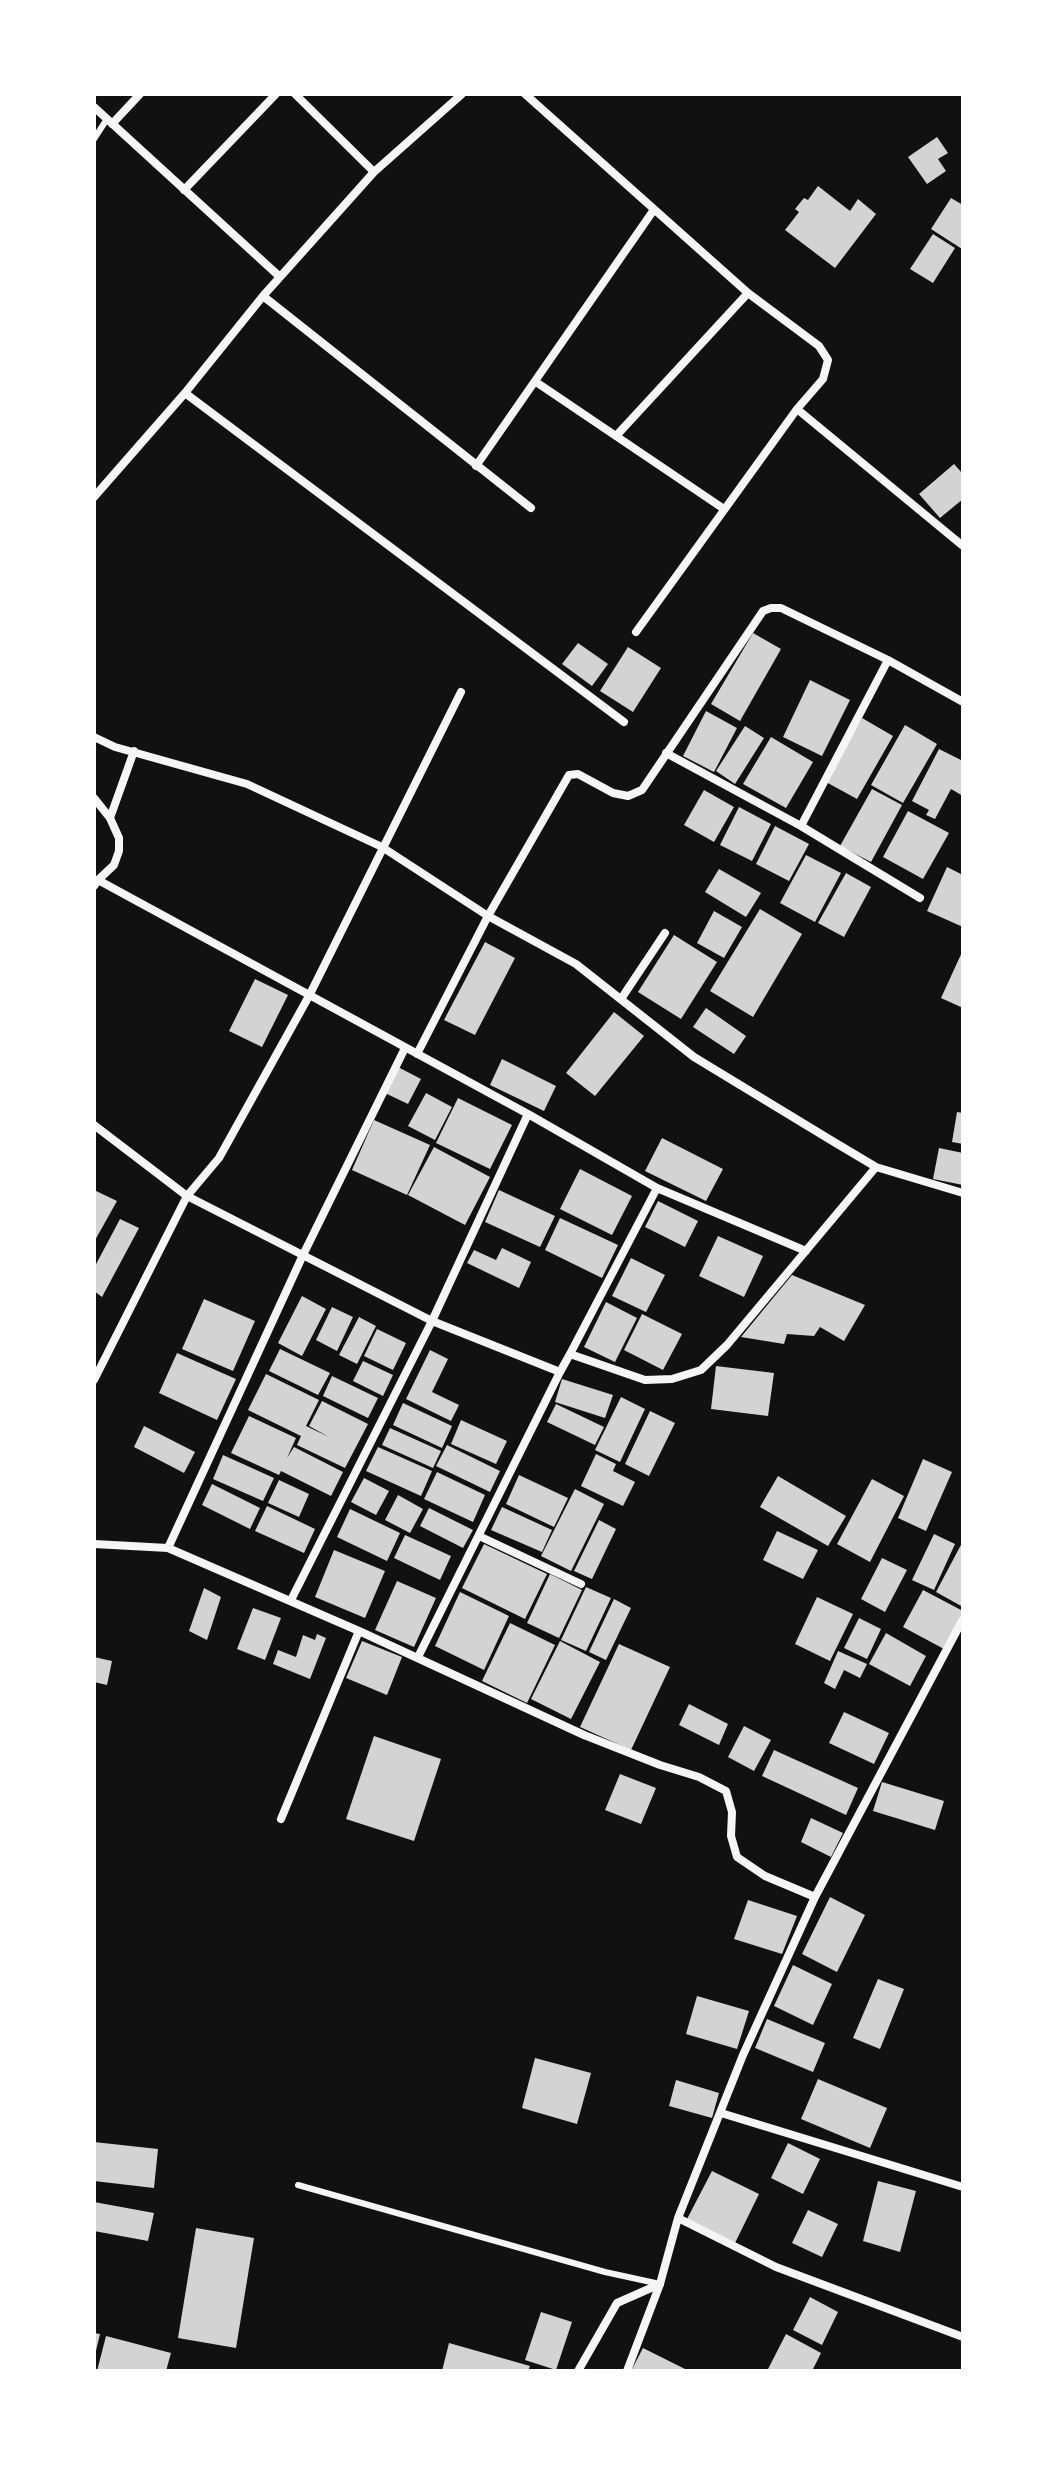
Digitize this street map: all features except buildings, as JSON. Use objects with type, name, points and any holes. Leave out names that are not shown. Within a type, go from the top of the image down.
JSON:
[{"type":"street","points":[[109,122],[140,94]]},
{"type":"street","points":[[184,190],[276,94]]},
{"type":"street","points":[[295,94],[374,172]]},
{"type":"street","points":[[94,497],[185,393],[263,296],[374,172],[462,94]]},
{"type":"street","points":[[525,94],[748,293],[819,346],[828,360],[823,379],[797,409],[636,632]]},
{"type":"street","points":[[94,107],[280,277]]},
{"type":"street","points":[[476,466],[653,211]]},
{"type":"street","points":[[616,436],[748,293]]},
{"type":"street","points":[[263,296],[531,508]]},
{"type":"street","points":[[536,382],[724,509]]},
{"type":"street","points":[[185,393],[624,722]]},
{"type":"street","points":[[797,409],[963,546]]},
{"type":"street","points":[[417,1054],[488,916],[569,775],[578,774],[613,793],[628,796],[642,790],[763,611],[781,608],[888,660],[963,702]]},
{"type":"street","points":[[801,826],[888,660]]},
{"type":"street","points":[[94,1380],[187,1196],[219,1158],[309,996],[461,692]]},
{"type":"street","points":[[94,737],[115,747],[247,784],[382,847],[488,916],[576,964],[694,1057],[876,1167],[963,1193]]},
{"type":"street","points":[[110,818],[134,751]]},
{"type":"street","points":[[666,753],[801,826],[920,898]]},
{"type":"street","points":[[94,798],[110,818],[119,838],[114,865],[96,883],[528,1114],[657,1188],[806,1251]]},
{"type":"street","points":[[621,999],[665,933]]},
{"type":"street","points":[[168,1548],[303,1255],[405,1048]]},
{"type":"street","points":[[291,1600],[432,1321],[528,1114]]},
{"type":"street","points":[[94,1125],[187,1196],[432,1321],[560,1372]]},
{"type":"street","points":[[570,1354],[645,1380],[672,1379],[701,1370],[727,1345],[876,1167]]},
{"type":"street","points":[[418,1657],[560,1372],[657,1188]]},
{"type":"street","points":[[479,1536],[581,1584]]},
{"type":"street","points":[[94,1544],[168,1548],[418,1657],[584,1735],[699,1777],[726,1791],[732,1812],[731,1836],[737,1857],[765,1876],[815,1897]]},
{"type":"street","points":[[627,2371],[660,2284],[678,2218],[743,2055],[815,1897],[963,1619]]},
{"type":"street","points":[[281,1819],[359,1631]]},
{"type":"street","points":[[721,2113],[963,2187]]},
{"type":"street","points":[[678,2218],[776,2267],[963,2337]]},
{"type":"street","points":[[578,2371],[617,2303],[660,2284]]},
{"type":"lane","points":[[94,139],[109,122]]},
{"type":"lane","points":[[298,2185],[605,2272],[660,2284]]}]
